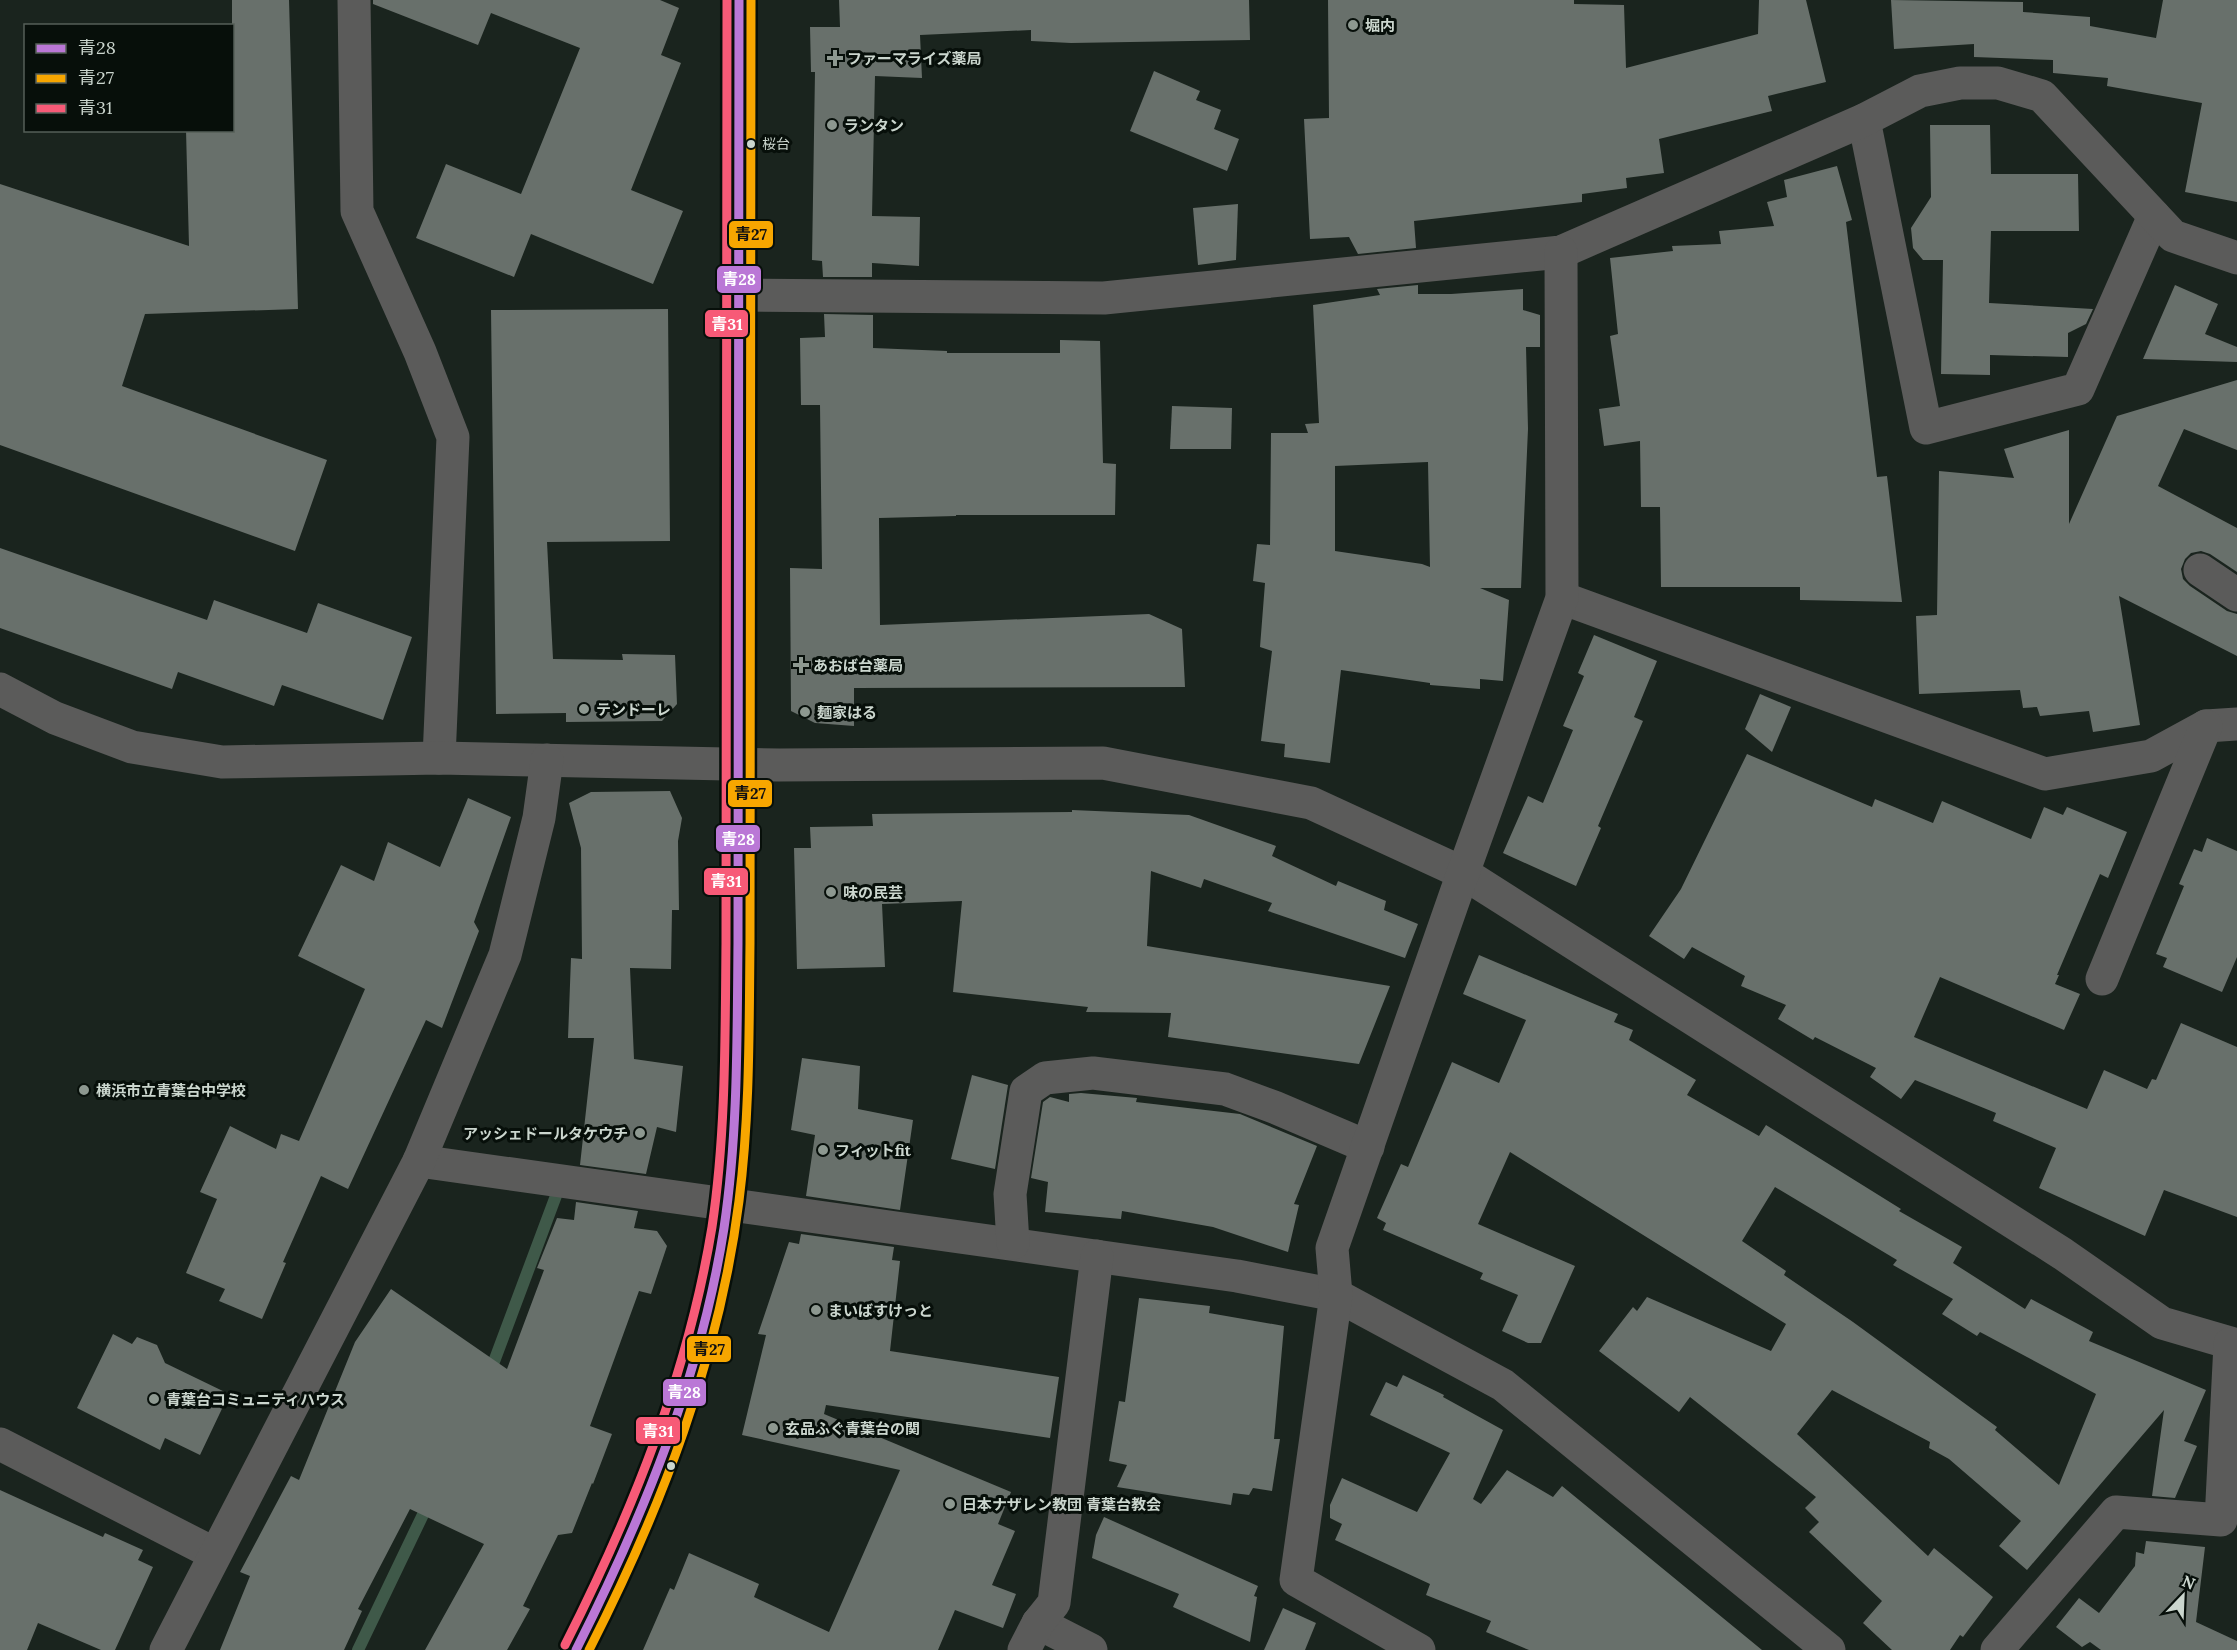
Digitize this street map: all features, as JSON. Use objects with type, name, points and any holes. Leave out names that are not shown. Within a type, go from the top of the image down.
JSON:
[{"type":"main road","points":[[576,1650],[637,1524],[670,1440],[700,1339],[718,1259],[727,1204],[735,1128],[741,295],[739,0]]},
{"type":"street","points":[[354,0],[357,211],[420,352],[453,437],[439,758]]},
{"type":"street","points":[[741,295],[1104,298],[1561,252],[1864,120],[1920,91],[1960,83],[1998,83],[2042,96],[2173,236],[2237,258]]},
{"type":"street","points":[[1864,120],[1926,429],[2078,389],[2154,216]]},
{"type":"street","points":[[1419,1650],[1296,1580],[1336,1295],[1332,1248],[1562,598],[1561,252]]},
{"type":"street","points":[[2200,570],[2237,595]]},
{"type":"street","points":[[1562,598],[2045,774],[2151,756],[2222,725]]},
{"type":"street","points":[[0,689],[55,718],[132,747],[222,762],[439,758],[738,764],[1103,763],[1311,803],[1463,873],[2063,1254],[2162,1323],[2234,1344],[2221,1520],[2116,1512],[1997,1650]]},
{"type":"street","points":[[2102,979],[2222,725]]},
{"type":"street","points":[[166,1650],[419,1161],[505,955],[539,818],[547,760]]},
{"type":"street","points":[[1013,1243],[1010,1194],[1026,1090],[1045,1078],[1093,1073],[1225,1089],[1368,1146]]},
{"type":"street","points":[[419,1161],[1237,1275],[1336,1295],[1503,1385],[1829,1650]]},
{"type":"street","points":[[1091,1650],[1031,1636],[1054,1604],[1096,1256]]},
{"type":"street","points":[[0,1444],[215,1554]]},
{"type":"building","points":[[232,0],[289,0],[298,309],[145,314],[122,386],[327,460],[295,551],[0,445],[0,184],[189,246],[186,132],[234,132],[234,24],[232,24]]},
{"type":"building","points":[[373,0],[660,0],[679,8],[661,55],[681,63],[631,190],[683,211],[653,284],[531,234],[514,277],[416,238],[446,164],[521,194],[580,48],[491,13],[478,45],[373,4]]},
{"type":"building","points":[[839,0],[1249,0],[1250,40],[1071,43],[1031,41],[1031,30],[920,35],[922,78],[875,76],[872,216],[920,217],[919,266],[872,263],[872,277],[823,277],[822,261],[812,260],[815,72],[811,72],[810,27],[840,27]]},
{"type":"building","points":[[1328,0],[1574,0],[1574,4],[1624,5],[1626,68],[1758,34],[1759,0],[1806,0],[1826,82],[1768,96],[1772,111],[1659,139],[1664,173],[1626,178],[1627,188],[1582,194],[1582,202],[1414,221],[1416,248],[1358,254],[1349,237],[1310,239],[1304,119],[1329,118]]},
{"type":"building","points":[[1891,0],[2023,2],[2023,12],[2090,17],[2090,26],[2156,38],[2163,0],[2237,0],[2237,202],[2185,192],[2202,103],[2107,86],[2108,78],[2053,73],[2053,60],[1974,57],[1974,44],[1894,49]]},
{"type":"building","points":[[1154,71],[1200,91],[1196,100],[1221,110],[1214,129],[1239,139],[1227,171],[1130,131]]},
{"type":"building","points":[[1930,125],[1990,125],[1991,174],[2078,174],[2079,231],[1991,231],[1989,303],[2093,309],[2086,324],[2068,333],[2068,357],[1990,355],[1990,375],[1941,374],[1943,260],[1923,260],[1913,248],[1911,228],[1931,197]]},
{"type":"building","points":[[1837,166],[1852,220],[1846,222],[1877,477],[1887,476],[1902,602],[1800,600],[1800,587],[1661,587],[1660,507],[1641,507],[1640,441],[1604,446],[1599,409],[1620,406],[1610,336],[1618,334],[1610,258],[1673,251],[1672,246],[1721,244],[1719,231],[1774,226],[1767,202],[1787,197],[1784,180]]},
{"type":"building","points":[[1238,204],[1236,260],[1198,265],[1193,208]]},
{"type":"building","points":[[1418,285],[1418,294],[1451,294],[1523,289],[1523,310],[1540,315],[1540,347],[1526,347],[1528,429],[1521,588],[1480,588],[1509,600],[1503,681],[1480,679],[1480,689],[1430,685],[1430,683],[1341,670],[1330,763],[1284,757],[1285,744],[1261,741],[1272,651],[1260,647],[1265,583],[1253,581],[1257,544],[1270,545],[1271,433],[1308,433],[1305,424],[1319,423],[1313,305],[1380,295],[1377,289]],"holes":[[[1428,462],[1430,567],[1335,551],[1335,466]]]},
{"type":"building","points":[[2175,285],[2218,304],[2205,334],[2237,347],[2237,362],[2143,359]]},
{"type":"building","points":[[668,309],[670,541],[547,542],[553,659],[623,660],[622,654],[675,655],[677,704],[662,721],[566,722],[566,713],[496,714],[491,310]]},
{"type":"building","points":[[824,314],[873,315],[873,348],[947,351],[947,353],[1060,353],[1060,340],[1100,341],[1103,463],[1116,464],[1115,515],[956,515],[879,518],[880,625],[1149,614],[1182,629],[1185,687],[854,688],[854,726],[815,723],[791,711],[790,568],[822,569],[820,405],[801,405],[800,338],[825,337]]},
{"type":"building","points":[[2237,380],[2237,450],[2184,429],[2158,486],[2237,528],[2237,572],[2210,554],[2201,551],[2191,553],[2185,559],[2181,569],[2183,579],[2190,586],[2227,611],[2237,614],[2237,656],[2119,596],[2140,725],[2093,732],[2089,711],[2040,716],[2037,707],[2023,708],[2020,690],[1919,694],[1916,616],[1937,615],[1939,471],[2014,478],[2004,449],[2069,430],[2069,524],[2117,416]]},
{"type":"building","points":[[1172,406],[1232,408],[1231,449],[1170,449]]},
{"type":"building","points":[[0,548],[207,620],[214,600],[307,633],[318,603],[412,637],[383,720],[282,685],[274,706],[178,672],[172,689],[0,628]]},
{"type":"building","points":[[1594,635],[1657,661],[1634,717],[1643,721],[1598,826],[1601,828],[1576,886],[1503,853],[1528,796],[1543,803],[1573,730],[1563,726],[1584,676],[1578,673]]},
{"type":"building","points":[[1760,694],[1791,707],[1772,752],[1745,729]]},
{"type":"building","points":[[1747,754],[1872,807],[1875,799],[1933,823],[1942,801],[2031,839],[2044,807],[2063,815],[2067,807],[2127,832],[2108,878],[2100,874],[2057,975],[2059,975],[2055,984],[2080,994],[2064,1030],[1940,977],[1914,1037],[2087,1109],[2104,1070],[2147,1089],[2152,1079],[2156,1080],[2181,1023],[2237,1047],[2237,1217],[2164,1190],[2145,1236],[2039,1188],[2056,1148],[1993,1121],[1996,1113],[1915,1080],[1901,1099],[1870,1077],[1876,1068],[1815,1037],[1813,1040],[1778,1019],[1786,1005],[1741,986],[1745,976],[1692,947],[1684,959],[1649,936],[1681,889]]},
{"type":"building","points":[[670,791],[682,818],[678,841],[679,910],[672,910],[671,969],[630,968],[634,1059],[683,1066],[676,1132],[657,1127],[646,1174],[580,1165],[594,1038],[568,1038],[571,958],[582,959],[581,848],[569,803],[591,792]]},
{"type":"building","points":[[468,798],[511,817],[474,922],[479,931],[442,1028],[426,1020],[348,1189],[321,1176],[283,1262],[286,1263],[262,1319],[219,1301],[225,1289],[186,1273],[217,1199],[200,1192],[230,1126],[276,1149],[281,1134],[299,1141],[365,989],[298,956],[341,865],[374,881],[388,842],[440,867]]},
{"type":"building","points":[[1072,810],[1189,815],[1276,846],[1272,856],[1336,886],[1338,881],[1386,901],[1384,910],[1418,924],[1405,958],[1268,911],[1272,903],[1204,879],[1201,888],[1151,871],[1147,946],[1390,986],[1359,1064],[1168,1037],[1171,1013],[1086,1012],[1088,1007],[953,992],[962,901],[882,904],[885,967],[797,969],[794,848],[811,848],[810,827],[873,826],[872,814],[1072,812]]},
{"type":"building","points":[[2207,838],[2237,851],[2237,957],[2222,992],[2163,967],[2167,958],[2156,954],[2184,886],[2179,884],[2194,849],[2202,852]]},
{"type":"building","points":[[1479,955],[1618,1014],[1614,1022],[1633,1030],[1629,1040],[1696,1080],[1687,1095],[1759,1136],[1766,1125],[1901,1209],[1899,1211],[1962,1247],[1953,1263],[2025,1309],[2031,1299],[2093,1332],[2089,1341],[2206,1390],[2184,1441],[2197,1446],[2175,1498],[2152,1496],[2164,1410],[2027,1570],[1999,1546],[2021,1521],[1949,1459],[1929,1448],[1930,1442],[1832,1390],[1797,1434],[1928,1556],[1934,1548],[1993,1597],[1963,1637],[1960,1635],[1950,1650],[1892,1650],[1863,1623],[1882,1601],[1809,1532],[1819,1522],[1805,1508],[1816,1497],[1690,1397],[1679,1412],[1599,1351],[1633,1307],[1637,1311],[1647,1297],[1771,1351],[1786,1324],[1510,1152],[1478,1224],[1575,1266],[1541,1343],[1528,1343],[1502,1331],[1518,1295],[1480,1279],[1483,1273],[1383,1230],[1386,1223],[1377,1218],[1401,1164],[1408,1167],[1452,1062],[1499,1083],[1526,1020],[1463,994]],"holes":[[[1775,1187],[1897,1260],[1893,1265],[1953,1299],[1942,1314],[1977,1336],[1980,1332],[2096,1394],[2059,1485],[1995,1430],[1997,1427],[1853,1322],[1784,1275],[1786,1271],[1742,1241]]]},
{"type":"building","points":[[802,1058],[860,1066],[858,1109],[913,1120],[900,1210],[806,1196],[815,1135],[791,1130]]},
{"type":"building","points":[[972,1075],[1008,1085],[995,1169],[951,1159]]},
{"type":"building","points":[[1069,1094],[1137,1098],[1136,1102],[1240,1114],[1317,1146],[1294,1204],[1299,1205],[1288,1252],[1213,1227],[1122,1211],[1121,1219],[1045,1212],[1048,1182],[1031,1178],[1043,1102],[1050,1097],[1069,1102]]},
{"type":"building","points":[[576,1202],[638,1211],[634,1228],[657,1231],[667,1246],[651,1294],[639,1291],[590,1426],[612,1434],[593,1484],[572,1533],[558,1535],[523,1606],[530,1609],[507,1650],[425,1650],[484,1544],[410,1509],[358,1609],[362,1611],[344,1650],[220,1650],[250,1576],[240,1572],[291,1476],[299,1480],[355,1342],[391,1289],[507,1369],[544,1270],[537,1268],[557,1218],[574,1220]]},
{"type":"building","points":[[801,1234],[894,1247],[892,1260],[900,1261],[890,1351],[1059,1377],[1050,1438],[826,1405],[824,1414],[1011,1492],[998,1524],[1015,1531],[992,1585],[1016,1594],[1003,1628],[955,1610],[938,1650],[643,1650],[670,1588],[674,1590],[689,1553],[759,1584],[754,1597],[829,1632],[900,1470],[742,1435],[766,1335],[758,1334],[789,1242],[799,1244]]},
{"type":"building","points":[[1139,1298],[1210,1306],[1209,1313],[1284,1326],[1274,1439],[1280,1439],[1272,1491],[1253,1488],[1249,1495],[1233,1493],[1231,1505],[1117,1487],[1127,1465],[1109,1461],[1119,1401],[1125,1402]]},
{"type":"building","name":"青葉台コミュニティハウス","points":[[113,1334],[132,1344],[137,1337],[157,1345],[165,1363],[229,1394],[200,1455],[165,1438],[160,1450],[77,1408]]},
{"type":"building","points":[[1403,1375],[1444,1395],[1443,1397],[1503,1430],[1473,1499],[1481,1504],[1507,1470],[1553,1497],[1562,1486],[1762,1650],[1529,1650],[1486,1632],[1491,1621],[1426,1595],[1430,1584],[1335,1540],[1342,1524],[1330,1518],[1330,1505],[1342,1478],[1417,1512],[1450,1453],[1370,1415],[1386,1382],[1397,1387]]},
{"type":"building","points":[[0,1490],[103,1537],[105,1533],[143,1550],[138,1560],[153,1567],[115,1650],[101,1650],[38,1623],[27,1650],[0,1650]]},
{"type":"building","points":[[1104,1517],[1258,1586],[1254,1596],[1257,1597],[1250,1642],[1173,1607],[1179,1594],[1092,1558],[1096,1535]]},
{"type":"building","points":[[2146,1541],[2205,1547],[2196,1622],[2237,1641],[2237,1650],[2101,1650],[2090,1642],[2082,1647],[2056,1627],[2079,1598],[2099,1613],[2135,1566],[2136,1552],[2144,1554]]},
{"type":"building","points":[[1283,1608],[1316,1623],[1305,1650],[1264,1650]]},
{"type":"waterway","points":[[489,1375],[560,1185]]},
{"type":"waterway","points":[[358,1650],[429,1502]]},
{"type":"transit line","name":"青31","points":[[565,1645],[635,1493],[673,1389],[702,1282],[717,1192],[724,1085],[726,943],[727,0]]},
{"type":"transit line","name":"青28","points":[[576,1650],[601,1600],[646,1497],[685,1391],[714,1283],[729,1193],[736,1086],[738,943],[739,0]]},
{"type":"transit line","name":"青27","points":[[589,1650],[640,1543],[684,1432],[717,1318],[730,1260],[743,1169],[748,1072],[750,943],[751,0]]},
{"type":"place","name":"堀内","points":[[1353,25]]},
{"type":"place","name":"ファーマライズ薬局","points":[[835,58]]},
{"type":"place","name":"ランタン","points":[[832,125]]},
{"type":"place","name":"桜台","points":[[751,144]]},
{"type":"place","name":"あおば台薬局","points":[[801,665]]},
{"type":"place","name":"テンドーレ","points":[[584,709]]},
{"type":"place","name":"麺家はる","points":[[805,712]]},
{"type":"place","name":"味の民芸","points":[[831,892]]},
{"type":"place","name":"横浜市立青葉台中学校","points":[[84,1090]]},
{"type":"place","name":"アッシェドールタケウチ","points":[[640,1133]]},
{"type":"place","name":"フィットfit","points":[[823,1150]]},
{"type":"place","name":"まいばすけっと","points":[[816,1310]]},
{"type":"place","name":"青葉台コミュニティハウス","points":[[154,1399]]},
{"type":"place","name":"玄品ふぐ青葉台の関","points":[[773,1428]]},
{"type":"place","name":"日本ナザレン教団 青葉台教会","points":[[950,1504]]}]
